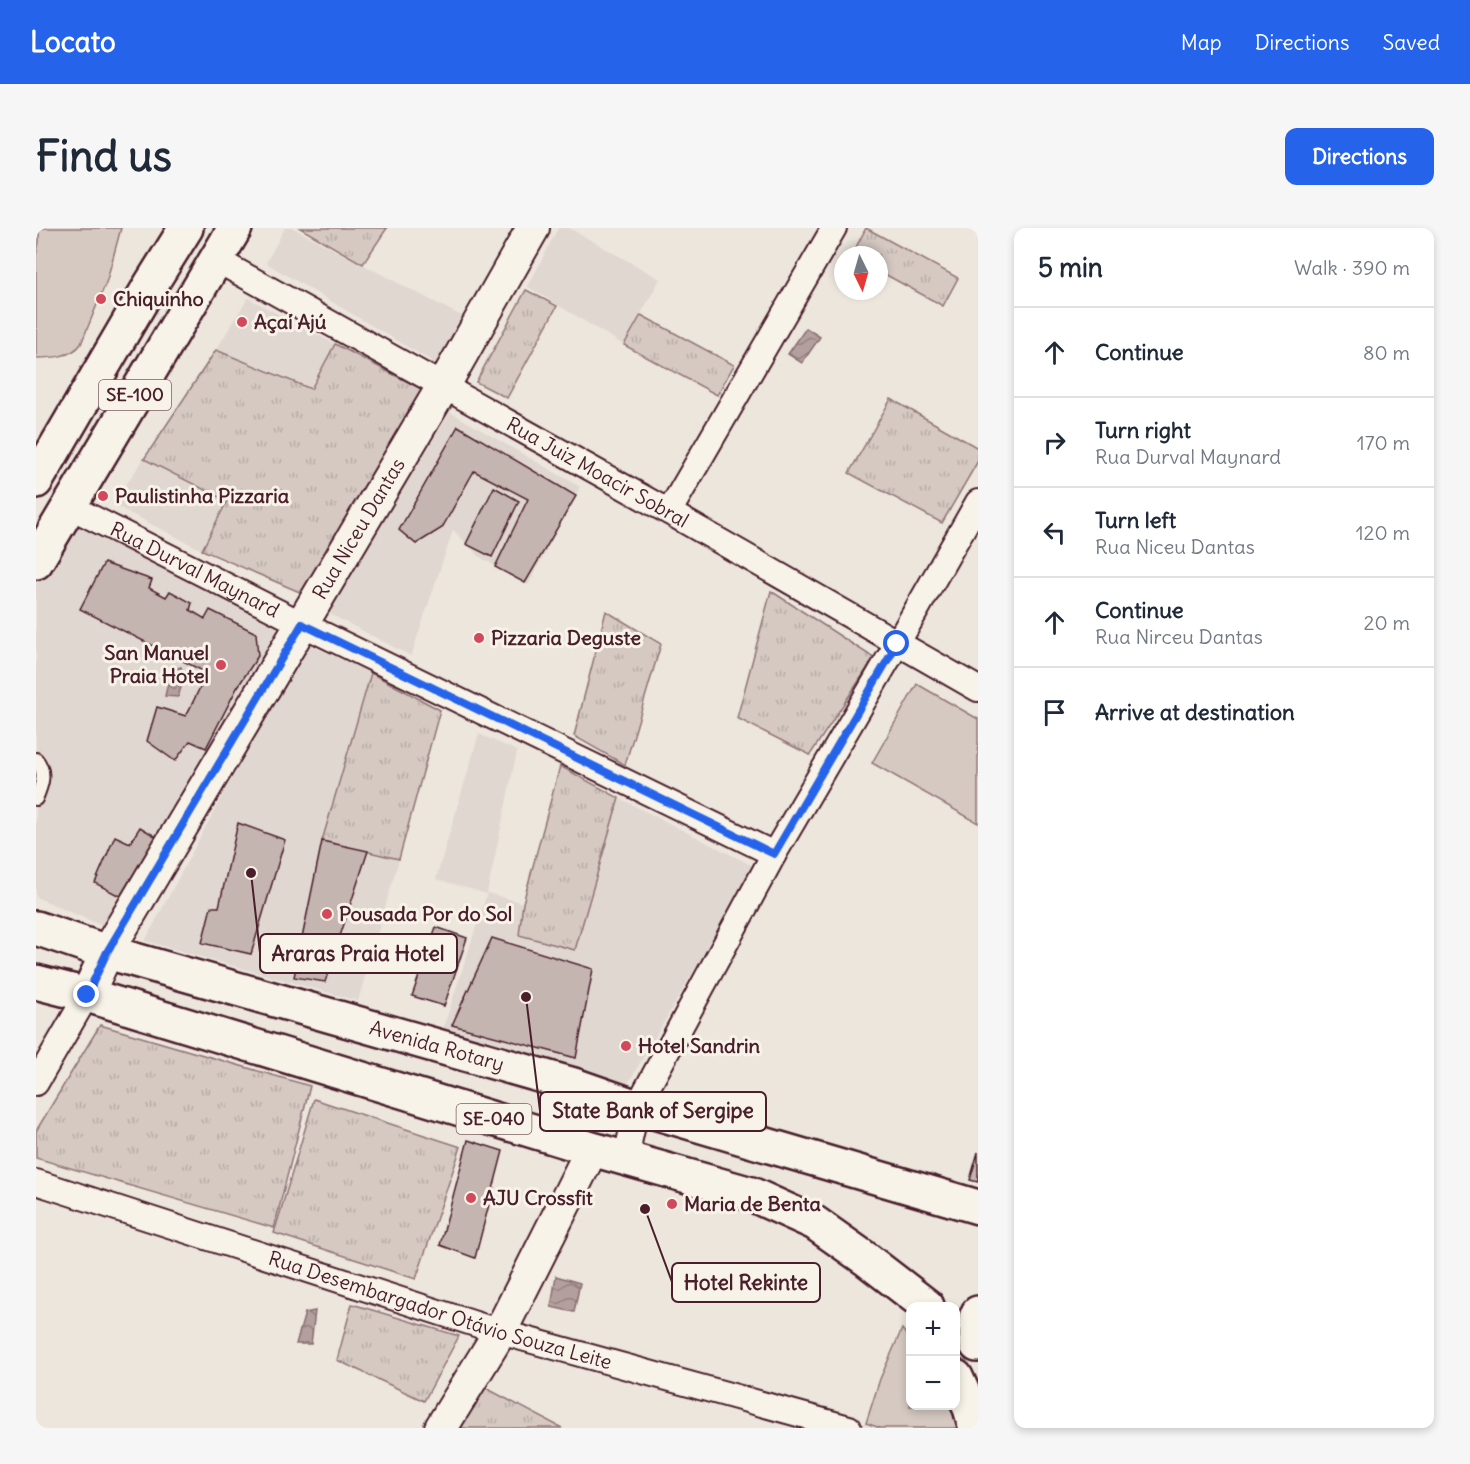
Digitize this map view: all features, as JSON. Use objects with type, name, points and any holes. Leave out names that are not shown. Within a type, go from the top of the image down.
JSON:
[{"type":"main road","name":"SE-100","points":[[36,481],[186,228]]},
{"type":"main road","name":"SE-100","points":[[36,562],[235,228]]},
{"type":"main road","name":"Avenida Rotary","points":[[42,930],[107,952],[574,1085],[638,1107],[978,1207]]},
{"type":"main road","points":[[36,972],[44,960],[42,930]]},
{"type":"main road","name":"SE-040","points":[[36,982],[87,995],[592,1149],[751,1194],[815,1223],[866,1258],[918,1302]]},
{"type":"main road","points":[[960,1386],[976,1428]]},
{"type":"street","name":"Rua Niceu Dantas","points":[[87,995],[107,952],[444,385],[532,228]]},
{"type":"street","points":[[669,512],[834,228]]},
{"type":"street","name":"Rua Juiz Moacir Sobral","points":[[215,259],[444,385],[978,689]]},
{"type":"street","points":[[632,1160],[629,1143],[638,1107],[774,854],[978,502]]},
{"type":"street","name":"Rua Durval Maynard","points":[[69,506],[302,624],[774,854]]},
{"type":"street","points":[[36,1083],[87,995]]},
{"type":"street","points":[[441,1428],[500,1332],[592,1149]]},
{"type":"street","name":"Rua Desembargador Otávio Souza Leite","points":[[36,1182],[500,1332],[849,1428]]},
{"type":"lane","points":[[36,759],[43,771],[43,779],[36,799]]},
{"type":"shaded area","points":[[285,228],[293,228],[467,319],[440,366],[266,263]]},
{"type":"shaded area","points":[[558,228],[569,228],[660,279],[624,345],[528,287]]},
{"type":"shaded area","points":[[248,298],[335,344],[311,389],[216,350]]},
{"type":"shaded area","points":[[450,412],[580,487],[528,585],[480,557],[453,530],[411,656],[328,613]]},
{"type":"shaded area","points":[[144,459],[227,501],[202,550],[112,504]]},
{"type":"shaded area","points":[[71,520],[280,625],[107,928],[36,897],[36,583]]},
{"type":"shaded area","points":[[304,642],[371,673],[322,841],[399,859],[358,1001],[145,941]]},
{"type":"shaded area","points":[[479,734],[517,751],[487,893],[523,903],[519,935],[575,950],[619,798],[755,867],[627,1085],[443,1029],[487,894],[436,879]]},
{"type":"green space","points":[[39,228],[121,228],[107,280],[81,344],[67,354],[36,358],[36,255]]},
{"type":"green space","points":[[300,228],[387,228],[363,264]]},
{"type":"green space","points":[[866,228],[958,278],[943,306],[888,276],[888,246],[857,246]]},
{"type":"green space","points":[[526,290],[557,306],[507,398],[476,382]]},
{"type":"green space","points":[[641,315],[734,365],[717,395],[624,345]]},
{"type":"green space","points":[[335,344],[425,391],[302,593],[202,550],[227,501],[144,459],[216,350],[311,389]]},
{"type":"green space","points":[[891,399],[978,448],[978,461],[942,523],[849,473]]},
{"type":"green space","points":[[771,591],[874,658],[810,755],[737,718]]},
{"type":"green space","points":[[606,611],[661,644],[625,765],[574,736]]},
{"type":"green space","points":[[371,673],[440,710],[399,859],[322,841]]},
{"type":"green space","points":[[917,684],[978,719],[978,823],[872,763]]},
{"type":"green space","points":[[560,766],[619,798],[575,950],[519,935],[523,903]]},
{"type":"green space","points":[[100,1025],[310,1086],[274,1228],[36,1158],[36,1131]]},
{"type":"green space","points":[[314,1099],[461,1147],[416,1279],[274,1233]]},
{"type":"green space","points":[[352,1304],[459,1336],[424,1401],[337,1360]]},
{"type":"green space","points":[[902,1329],[906,1334],[906,1410],[958,1410],[966,1428],[880,1428],[866,1423],[880,1379]]},
{"type":"green space","points":[[482,1386],[562,1428],[456,1428]]},
{"type":"water","points":[[806,328],[820,337],[802,363],[788,354]]},
{"type":"water","points":[[181,667],[184,678],[178,697],[165,696],[171,670]]},
{"type":"water","points":[[556,1276],[580,1283],[574,1312],[551,1307]]},
{"type":"water","points":[[315,1311],[311,1344],[296,1344],[305,1313]]},
{"type":"building","points":[[458,426],[576,496],[525,583],[495,567],[528,499],[474,471],[442,528],[416,544],[399,530]]},
{"type":"building","points":[[494,487],[519,501],[492,557],[466,544]]},
{"type":"building","name":"San Manuel Praia Hotel","points":[[104,563],[152,580],[149,588],[166,597],[170,591],[192,603],[190,610],[205,619],[210,610],[256,633],[258,656],[237,688],[206,748],[190,741],[175,761],[147,741],[157,707],[186,716],[207,673],[80,609]]},
{"type":"building","points":[[238,823],[285,840],[251,954],[202,943],[211,907],[219,907]]},
{"type":"building","points":[[140,827],[160,839],[127,900],[95,883],[115,836],[130,843]]},
{"type":"building","name":"Pousada Por do Sol","points":[[322,841],[368,851],[325,982],[294,977]]},
{"type":"building","points":[[436,927],[467,938],[444,1006],[412,996]]},
{"type":"building","points":[[492,938],[593,969],[576,1058],[452,1025]]},
{"type":"building","name":"AJU Crossfit","points":[[468,1140],[503,1151],[475,1258],[440,1245]]},
{"type":"building","points":[[978,1152],[978,1182],[970,1180]]},
{"type":"place","name":"Chiquinho","points":[[101,299]]},
{"type":"place","name":"Açaí Ajú","points":[[242,322]]},
{"type":"place","name":"Paulistinha Pizzaria","points":[[103,496]]},
{"type":"place","name":"Pizzaria Deguste","points":[[479,638]]},
{"type":"place","name":"San Manuel Praia Hotel","points":[[221,665]]},
{"type":"place","name":"Araras Praia Hotel","points":[[251,873]]},
{"type":"place","name":"Pousada Por do Sol","points":[[327,914]]},
{"type":"place","name":"State Bank of Sergipe","points":[[526,997]]},
{"type":"place","name":"Hotel Sandrin","points":[[626,1046]]},
{"type":"place","name":"AJU Crossfit","points":[[471,1198]]},
{"type":"place","name":"Maria de Benta","points":[[672,1204]]},
{"type":"place","name":"Hotel Rekinte","points":[[645,1209]]},
{"type":"route","points":[[87,995],[107,952],[302,624],[774,854],[897,644]]}]
